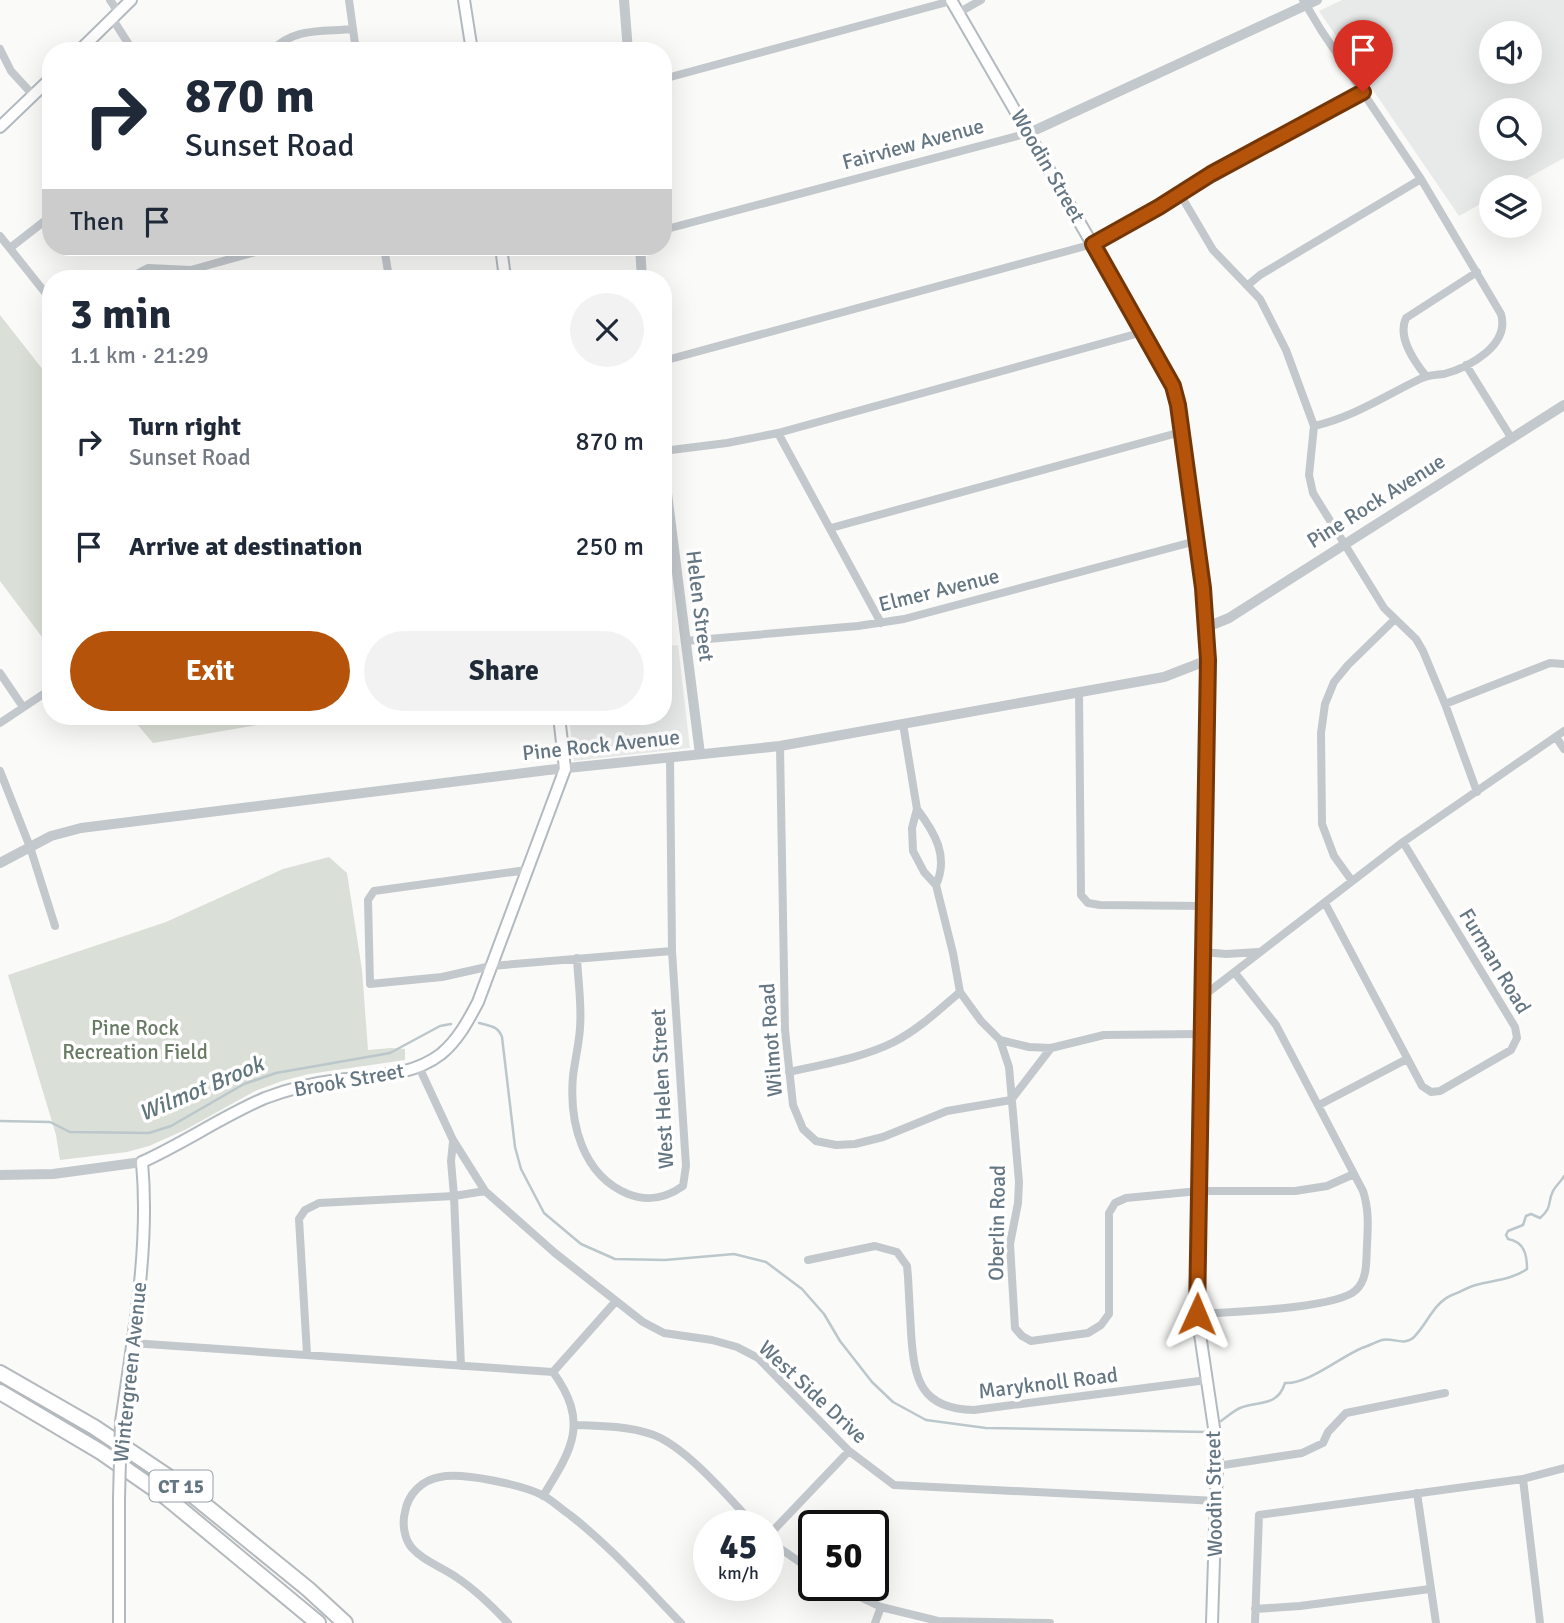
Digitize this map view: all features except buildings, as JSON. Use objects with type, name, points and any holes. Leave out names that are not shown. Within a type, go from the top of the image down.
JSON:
[{"type":"highway","name":"CT 15","points":[[0,1373],[94,1427],[179,1485],[308,1589],[345,1623]]},
{"type":"highway","name":"CT 15","points":[[0,1392],[102,1452],[166,1497],[318,1623]]},
{"type":"main road","points":[[88,42],[131,0]]},
{"type":"main road","points":[[464,0],[471,42]]},
{"type":"main road","name":"Woodin Street","points":[[951,0],[1173,386],[1181,432],[1207,627],[1208,660],[1197,1314],[1217,1466],[1212,1623]]},
{"type":"main road","points":[[0,127],[42,86]]},
{"type":"main road","points":[[560,725],[565,769]]},
{"type":"main road","name":"Brook Street","points":[[142,1162],[297,1087],[419,1067],[442,1053],[461,1032],[478,1002],[565,769]]},
{"type":"main road","name":"Wintergreen Avenue","points":[[120,1623],[121,1422],[140,1274],[144,1188],[142,1162]]},
{"type":"street","points":[[110,0],[128,42]]},
{"type":"street","points":[[349,0],[355,42]]},
{"type":"street","points":[[624,0],[627,42]]},
{"type":"street","points":[[672,77],[951,0]]},
{"type":"street","points":[[958,13],[981,0]]},
{"type":"street","name":"Fairview Avenue","points":[[672,228],[1028,133],[1304,2],[1317,0]]},
{"type":"street","points":[[1304,2],[1421,179],[1501,314],[1503,323],[1502,331],[1494,344],[1466,365],[1443,374],[1426,376],[1354,414],[1314,426]]},
{"type":"street","points":[[280,42],[294,34],[353,29]]},
{"type":"street","points":[[0,49],[11,71],[33,95]]},
{"type":"street","points":[[672,358],[1093,244],[1211,174],[1363,92]]},
{"type":"street","points":[[1248,285],[1260,275],[1421,179]]},
{"type":"street","points":[[1180,194],[1213,250],[1248,285],[1272,319],[1314,426],[1310,484],[1384,608],[1416,639],[1445,704],[1477,792]]},
{"type":"street","points":[[10,248],[42,223]]},
{"type":"street","points":[[0,236],[42,289]]},
{"type":"street","points":[[144,270],[191,270],[237,256]]},
{"type":"street","points":[[1426,376],[1416,363],[1405,339],[1402,327],[1406,318],[1477,272]]},
{"type":"street","points":[[672,450],[778,433],[1143,332]]},
{"type":"street","points":[[1466,365],[1512,439]]},
{"type":"street","name":"Pine Rock Avenue","points":[[1207,627],[1228,618],[1564,405]]},
{"type":"street","points":[[831,528],[1181,432]]},
{"type":"street","points":[[778,433],[881,623]]},
{"type":"street","name":"Helen Street","points":[[672,535],[699,754]]},
{"type":"street","name":"Elmer Avenue","points":[[685,641],[904,619],[1196,541]]},
{"type":"street","points":[[1352,881],[1334,856],[1322,824],[1322,723],[1325,704],[1334,682],[1394,620]]},
{"type":"street","name":"Pine Rock Avenue","points":[[0,863],[64,831],[81,828],[565,769],[780,746],[1164,677],[1208,660]]},
{"type":"street","points":[[1445,704],[1550,663],[1564,664]]},
{"type":"street","points":[[0,673],[23,707]]},
{"type":"street","points":[[1079,692],[1081,895],[1088,903],[1100,905],[1205,906]]},
{"type":"street","points":[[0,723],[42,695]]},
{"type":"street","name":"Oberlin Road","points":[[903,724],[917,809],[912,828],[913,851],[924,872],[936,885],[960,992],[981,1021],[1000,1040],[1009,1067],[1019,1182],[1010,1244],[1015,1328],[1031,1341],[1088,1333],[1101,1325],[1109,1314],[1109,1213],[1115,1203],[1126,1198],[1199,1191],[1303,1190],[1328,1186],[1354,1174]]},
{"type":"street","points":[[1202,997],[1403,842],[1564,731]]},
{"type":"street","points":[[1556,737],[1564,749]]},
{"type":"street","name":"Wilmot Road","points":[[780,746],[785,1030],[793,1105],[803,1129],[816,1140],[835,1145],[883,1137],[947,1111],[1010,1100]]},
{"type":"street","name":"West Helen Street","points":[[577,958],[580,1028],[573,1079],[573,1112],[578,1139],[591,1165],[613,1187],[635,1196],[656,1199],[672,1194],[683,1186],[686,1166],[672,951],[670,757]]},
{"type":"street","points":[[0,771],[30,847],[55,926]]},
{"type":"street","name":"Oberlin Road","points":[[917,809],[933,831],[940,849],[942,871],[936,885]]},
{"type":"street","name":"Furman Road","points":[[1325,903],[1422,1086],[1431,1092],[1440,1091],[1511,1050],[1516,1045],[1517,1033],[1403,842]]},
{"type":"street","points":[[527,870],[374,891],[368,900],[370,984],[442,977],[491,966],[672,951]]},
{"type":"street","points":[[1203,952],[1260,952]]},
{"type":"street","points":[[1197,1314],[1284,1307],[1343,1298],[1357,1290],[1366,1274],[1367,1203],[1276,1025],[1235,973]]},
{"type":"street","points":[[789,1072],[857,1055],[894,1042],[922,1024],[960,992]]},
{"type":"street","points":[[1000,1040],[1029,1047],[1051,1048],[1104,1035],[1200,1034]]},
{"type":"street","points":[[1010,1100],[1051,1048]]},
{"type":"street","points":[[1319,1105],[1407,1059]]},
{"type":"street","name":"West Side Drive","points":[[419,1067],[453,1140],[485,1191],[555,1253],[643,1322],[664,1333],[712,1340],[737,1347],[758,1358],[849,1451],[894,1485],[1217,1501]]},
{"type":"street","points":[[453,1140],[451,1161],[461,1366]]},
{"type":"street","name":"Brook Street","points":[[0,1175],[53,1174],[142,1162]]},
{"type":"street","points":[[307,1353],[299,1219],[305,1210],[319,1203],[454,1196],[485,1191]]},
{"type":"street","name":"Maryknoll Road","points":[[808,1260],[875,1246],[897,1252],[907,1266],[915,1374],[926,1392],[940,1405],[958,1410],[974,1410],[1207,1380]]},
{"type":"street","points":[[553,1372],[616,1301]]},
{"type":"street","points":[[132,1343],[553,1372],[565,1388],[576,1425],[566,1455],[543,1496]]},
{"type":"street","points":[[1217,1466],[1302,1453],[1323,1443],[1328,1432],[1346,1413],[1445,1393]]},
{"type":"street","points":[[576,1425],[652,1434],[676,1447],[739,1510]]},
{"type":"street","points":[[784,1521],[849,1451]]},
{"type":"street","points":[[1255,1623],[1259,1515],[1523,1479],[1564,1468]]},
{"type":"street","points":[[508,1623],[480,1595],[410,1546],[403,1526],[405,1511],[412,1493],[426,1482],[441,1476],[468,1477],[503,1483],[543,1496],[593,1534],[681,1623]]},
{"type":"street","points":[[1523,1479],[1541,1623]]},
{"type":"street","points":[[1418,1493],[1436,1623]]},
{"type":"street","points":[[1255,1609],[1313,1605],[1430,1589]]},
{"type":"street","points":[[868,1601],[881,1607],[938,1621],[1050,1623]]},
{"type":"street","points":[[875,1623],[881,1607]]},
{"type":"shaded area","points":[[1342,0],[1564,0],[1564,158],[1533,175],[1479,175],[1479,205],[1459,216],[1319,11]]},
{"type":"shaded area","points":[[672,645],[678,645],[690,748],[574,761],[570,725],[672,725]]},
{"type":"green space","points":[[0,315],[42,369],[42,637],[0,581]]},
{"type":"green space","points":[[138,725],[257,725],[153,743]]},
{"type":"green space","name":"Pine Rock Recreation Field","points":[[329,857],[347,873],[362,970],[368,1050],[405,1049],[405,1060],[309,1074],[282,1081],[255,1091],[185,1130],[149,1146],[127,1152],[60,1160],[56,1135],[8,975],[166,922],[283,869]]},
{"type":"waterway","points":[[479,1023],[496,1029],[502,1037],[515,1147],[521,1169],[544,1213],[581,1244],[615,1259],[665,1260],[734,1254],[766,1262],[802,1289],[824,1314],[840,1341],[872,1382],[893,1402],[926,1420],[986,1428],[1207,1432]]},
{"type":"waterway","name":"Wilmot Brook","points":[[0,1121],[50,1122],[70,1132],[149,1133],[171,1126],[244,1084],[276,1073],[390,1053],[440,1026],[451,1024]]},
{"type":"waterway","name":"Wilmot Brook","points":[[1221,1421],[1240,1408],[1272,1400],[1282,1391],[1285,1383],[1314,1375],[1362,1348],[1382,1340],[1409,1340],[1418,1333],[1445,1299],[1473,1286],[1509,1278],[1527,1269],[1524,1250],[1506,1235],[1508,1231],[1523,1225],[1526,1216],[1531,1214],[1540,1218],[1544,1214],[1553,1191],[1564,1176]]},
{"type":"route","points":[[1197,1314],[1207,627],[1178,405],[1173,386],[1093,244],[1211,174],[1363,92]]}]
